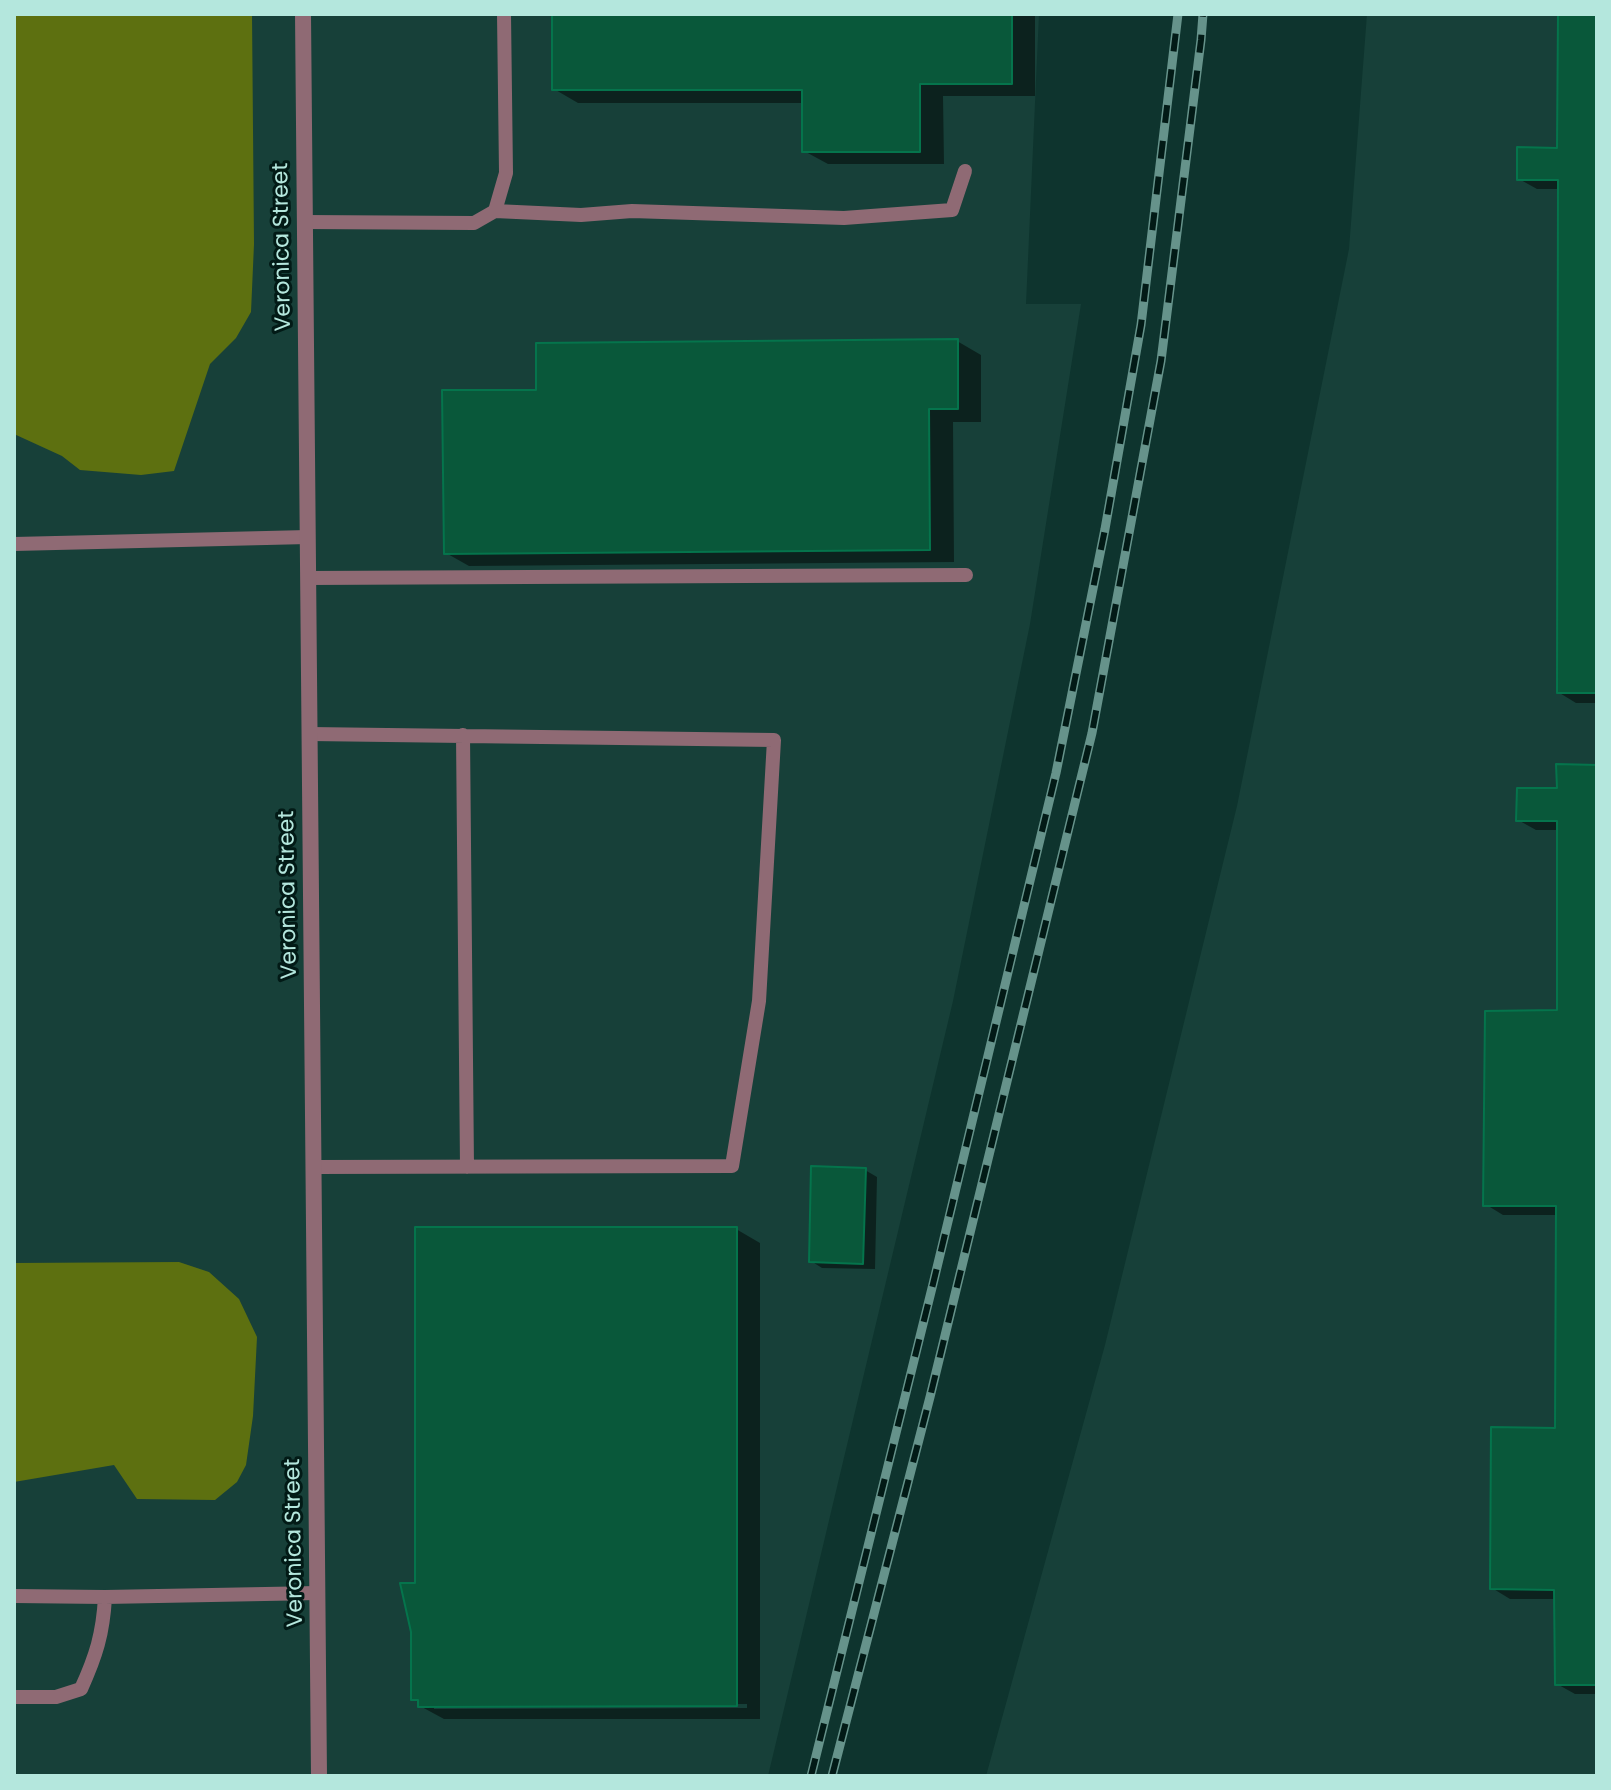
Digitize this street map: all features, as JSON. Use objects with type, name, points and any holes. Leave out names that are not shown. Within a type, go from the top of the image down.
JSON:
[{"type":"street","name":"Veronica Street","points":[[303,14],[319,1776]]},
{"type":"lane","points":[[495,211],[506,173],[504,14]]},
{"type":"lane","points":[[305,222],[474,223],[495,211],[581,215],[632,211],[844,218],[952,210],[965,171]]},
{"type":"lane","points":[[14,544],[308,537]]},
{"type":"lane","points":[[308,578],[966,575]]},
{"type":"lane","points":[[310,734],[774,740],[759,1001],[732,1166],[314,1167]]},
{"type":"lane","points":[[463,735],[467,1167]]},
{"type":"lane","points":[[14,1596],[318,1593]]},
{"type":"lane","points":[[14,1697],[56,1697],[81,1689],[96,1657],[104,1621],[105,1597]]},
{"type":"shaded area","points":[[14,14],[1039,14],[1026,304],[1081,304],[1030,624],[953,1001],[768,1776],[14,1776]]},
{"type":"shaded area","points":[[1367,14],[1597,14],[1597,1775],[986,1776],[1105,1345],[1237,806],[1349,249]]},
{"type":"green space","points":[[14,14],[252,14],[254,244],[251,312],[236,338],[210,364],[174,471],[141,475],[80,470],[62,456],[14,434]]},
{"type":"green space","points":[[179,1262],[209,1272],[239,1299],[257,1337],[253,1416],[246,1465],[237,1482],[215,1500],[137,1499],[114,1465],[14,1482],[14,1263]]},
{"type":"building","points":[[552,14],[1012,14],[1012,84],[920,84],[920,152],[802,152],[802,90],[552,90]]},
{"type":"building","points":[[1558,14],[1597,14],[1597,693],[1557,693],[1558,180],[1517,180],[1517,147],[1557,148]]},
{"type":"building","points":[[958,339],[958,409],[929,409],[930,550],[444,554],[442,390],[536,390],[536,343]]},
{"type":"building","points":[[1556,764],[1597,765],[1597,1685],[1555,1685],[1554,1590],[1490,1589],[1491,1427],[1555,1428],[1556,1206],[1483,1206],[1485,1011],[1557,1010],[1557,821],[1516,821],[1517,788],[1557,788]]},
{"type":"building","points":[[811,1166],[866,1168],[863,1264],[809,1262]]},
{"type":"building","points":[[415,1227],[737,1227],[737,1706],[418,1707],[418,1700],[411,1700],[411,1632],[400,1583],[415,1583]]},
{"type":"railway","points":[[811,1776],[1056,773],[1105,529],[1141,325],[1178,14]]},
{"type":"railway","points":[[832,1776],[930,1397],[1092,733],[1161,361],[1203,14]]}]
